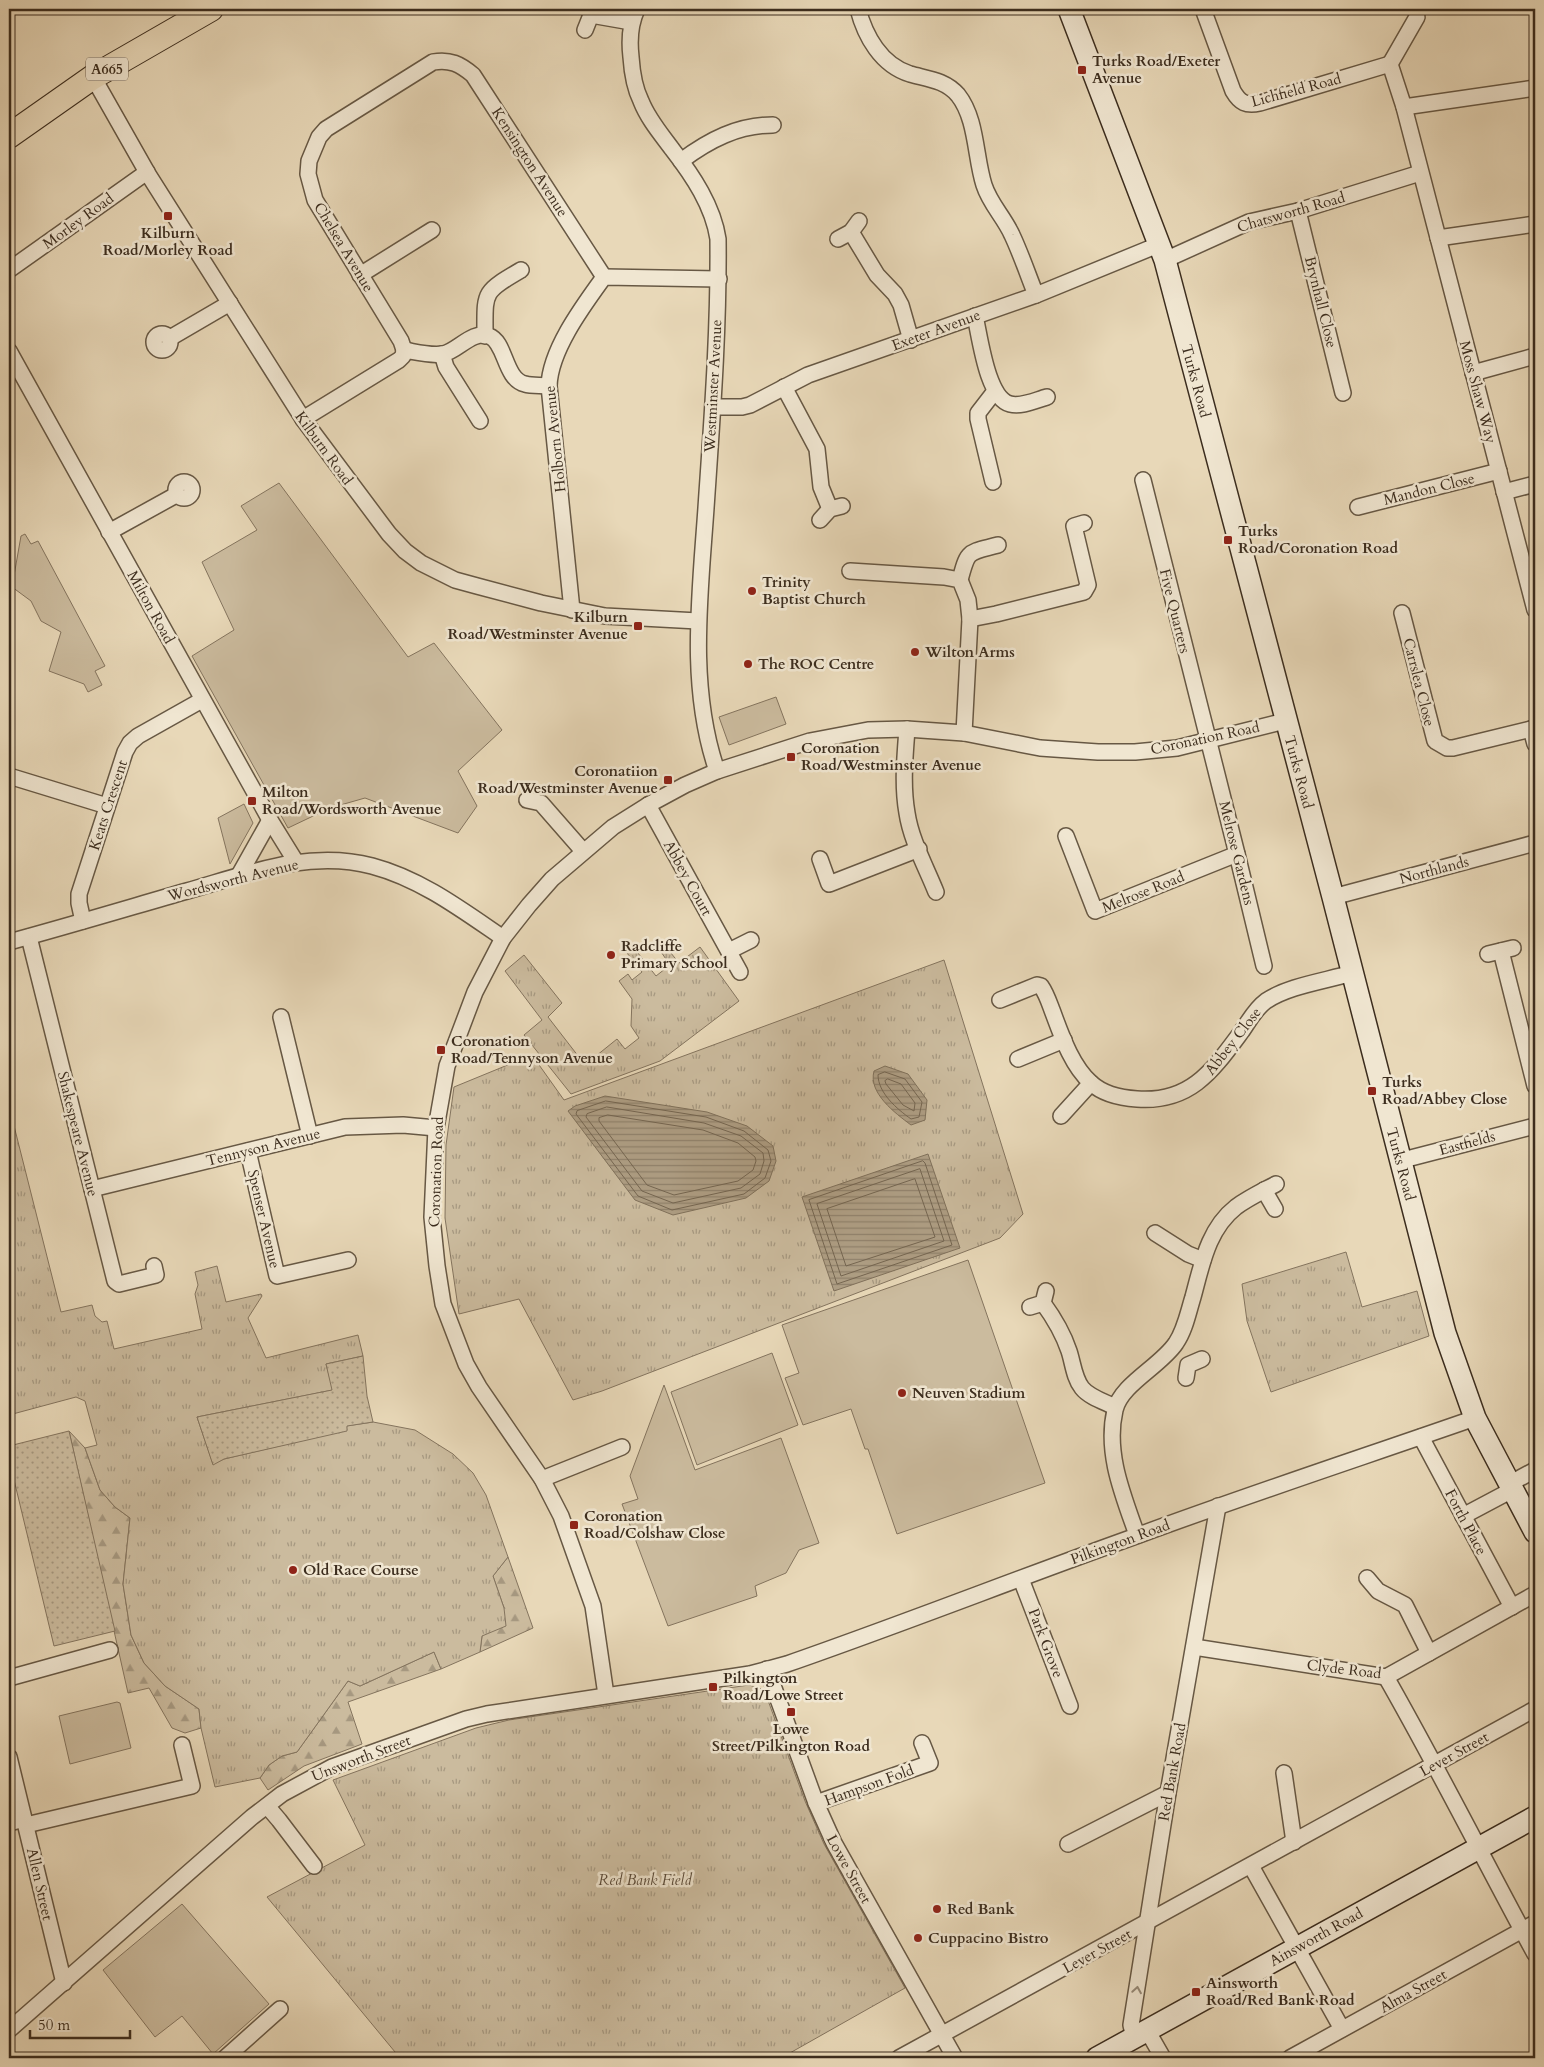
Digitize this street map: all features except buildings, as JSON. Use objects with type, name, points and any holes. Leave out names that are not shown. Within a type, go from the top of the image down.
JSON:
[{"type":"main road","name":"A665","points":[[9,136],[93,77],[211,9]]},
{"type":"street","points":[[858,9],[866,34],[873,45],[889,62],[901,70],[936,80],[948,86],[958,95],[969,119],[987,192],[1012,234],[1036,295]]},
{"type":"street","name":"Turks Road","points":[[1069,9],[1161,253],[1333,897],[1399,1161],[1445,1333],[1475,1418],[1535,1532]]},
{"type":"street","name":"Lichfield Road","points":[[1203,9],[1234,91],[1238,100],[1244,104],[1260,103],[1390,64]]},
{"type":"street","name":"Westminster Avenue","points":[[585,30],[590,12],[634,16],[630,52],[636,89],[653,123],[699,188],[716,226],[719,279],[713,407],[698,621],[700,700],[708,743],[717,770]]},
{"type":"street","points":[[1390,64],[1417,17]]},
{"type":"street","name":"Chelsea Avenue","points":[[404,350],[401,340],[315,200],[308,174],[308,161],[326,128],[335,121],[423,67],[433,62],[444,60]]},
{"type":"street","name":"Kensington Avenue","points":[[444,60],[463,66],[473,75],[604,277]]},
{"type":"street","name":"Moss Shaw Way","points":[[1390,64],[1404,107],[1535,609]]},
{"type":"street","name":"Kilburn Road","points":[[93,77],[147,172],[303,419],[388,534],[405,551],[421,563],[455,580],[541,603],[605,616],[698,621]]},
{"type":"street","points":[[1404,107],[1535,88]]},
{"type":"street","points":[[681,160],[703,144],[727,133],[754,126],[775,126]]},
{"type":"street","name":"Morley Road","points":[[9,270],[147,172]]},
{"type":"street","name":"Chatsworth Road","points":[[1161,253],[1248,222],[1298,211],[1420,173]]},
{"type":"street","name":"Brynhall Close","points":[[1298,211],[1342,394]]},
{"type":"street","points":[[1438,238],[1535,224]]},
{"type":"street","points":[[360,275],[432,230]]},
{"type":"street","points":[[849,231],[877,275],[895,294],[901,305],[911,340]]},
{"type":"street","name":"Exeter Avenue","points":[[713,407],[742,407],[750,405],[808,375],[1161,253]]},
{"type":"street","points":[[485,336],[484,311],[487,295],[496,284],[521,270]]},
{"type":"street","points":[[604,277],[719,279]]},
{"type":"street","name":"Holborn Avenue","points":[[572,610],[548,386],[549,372],[557,350],[604,277]]},
{"type":"street","points":[[170,338],[230,302]]},
{"type":"street","points":[[975,316],[994,391],[1000,399],[1010,404],[1024,404],[1048,396]]},
{"type":"street","points":[[303,419],[399,360],[403,356],[404,350],[442,354],[468,340],[485,336],[492,338],[496,342],[517,380],[524,384],[548,386]]},
{"type":"street","name":"Milton Road","points":[[9,351],[202,700],[296,862]]},
{"type":"street","points":[[442,354],[446,367],[480,421]]},
{"type":"street","points":[[1473,373],[1535,356]]},
{"type":"street","points":[[784,387],[817,449],[821,487],[831,512]]},
{"type":"street","points":[[993,482],[978,413],[994,391]]},
{"type":"street","name":"Mandon Close","points":[[1358,507],[1499,471]]},
{"type":"street","name":"Five Quarters","points":[[1143,480],[1209,741]]},
{"type":"street","points":[[1504,492],[1535,484]]},
{"type":"street","points":[[109,532],[176,495]]},
{"type":"street","points":[[970,618],[996,614],[1084,592],[1088,585],[1074,526],[1084,523]]},
{"type":"street","points":[[964,733],[970,618],[968,600],[960,580],[968,555],[972,552],[998,545]]},
{"type":"street","points":[[850,571],[944,577],[960,580]]},
{"type":"street","name":"Carrslea Close","points":[[1401,613],[1435,741],[1447,748],[1453,748],[1533,729]]},
{"type":"street","name":"Keats Crescent","points":[[83,921],[78,903],[79,894],[125,752],[130,743],[138,736],[202,700]]},
{"type":"street","name":"Coronation Road","points":[[606,1695],[592,1606],[561,1516],[542,1479],[478,1385],[466,1364],[443,1304],[432,1217],[436,1128],[447,1066],[459,1029],[475,992],[504,938],[534,898],[552,879],[613,827],[648,805],[717,770],[810,741],[868,730],[907,728],[964,733],[1040,748],[1098,752],[1156,750],[1209,741],[1285,721]]},
{"type":"street","points":[[907,728],[904,773],[906,812],[936,892]]},
{"type":"street","points":[[1533,729],[1535,744]]},
{"type":"street","name":"Melrose Gardens","points":[[1209,741],[1264,966]]},
{"type":"street","points":[[9,776],[107,806]]},
{"type":"street","points":[[527,800],[542,803],[583,851]]},
{"type":"street","name":"Abbey Court","points":[[648,805],[740,972]]},
{"type":"street","points":[[238,877],[270,820]]},
{"type":"street","name":"Melrose Road","points":[[1066,836],[1095,911],[1237,854]]},
{"type":"street","name":"Northlands","points":[[1333,897],[1535,843]]},
{"type":"street","points":[[820,859],[829,884],[919,849]]},
{"type":"street","name":"Wordsworth Avenue","points":[[9,942],[296,862],[347,861],[390,871],[408,878],[504,938]]},
{"type":"street","name":"Shakespeare Avenue","points":[[29,937],[115,1281],[119,1284],[156,1275],[154,1266]]},
{"type":"street","points":[[729,951],[751,940]]},
{"type":"street","points":[[1501,951],[1535,1086]]},
{"type":"street","name":"Abbey Close","points":[[1000,1000],[1037,985],[1041,986],[1064,1040],[1076,1063],[1091,1083],[1111,1095],[1160,1099],[1175,1096],[1198,1083],[1211,1072],[1263,1003],[1285,992],[1352,973]]},
{"type":"street","points":[[281,1017],[310,1136]]},
{"type":"street","points":[[1018,1059],[1064,1040]]},
{"type":"street","points":[[1061,1116],[1091,1083]]},
{"type":"street","name":"Tennyson Avenue","points":[[92,1189],[345,1127],[403,1125],[436,1128]]},
{"type":"street","name":"Eastfields","points":[[1399,1161],[1535,1126]]},
{"type":"street","name":"Spenser Avenue","points":[[248,1150],[277,1276],[348,1260]]},
{"type":"street","points":[[1137,1535],[1119,1483],[1114,1460],[1112,1435],[1116,1407],[1131,1386],[1171,1349],[1180,1337],[1208,1243],[1216,1228],[1237,1206],[1270,1187],[1275,1209]]},
{"type":"street","points":[[1156,1233],[1173,1251],[1203,1260]]},
{"type":"street","points":[[1040,1300],[1058,1325],[1082,1388],[1089,1394],[1116,1407]]},
{"type":"street","points":[[1171,1349],[1187,1372],[1202,1359]]},
{"type":"street","name":"Pilkington Road","points":[[767,1669],[841,1645],[1218,1506],[1475,1418]]},
{"type":"street","name":"Forth Place","points":[[1421,1437],[1512,1607]]},
{"type":"street","points":[[542,1479],[622,1447]]},
{"type":"street","points":[[1463,1516],[1535,1470]]},
{"type":"street","name":"Red Bank Road","points":[[1141,2034],[1131,2025],[1168,1793],[1218,1506]]},
{"type":"street","points":[[1367,1578],[1378,1591],[1405,1605],[1429,1653]]},
{"type":"street","name":"Park Grove","points":[[1021,1579],[1070,1706]]},
{"type":"street","name":"Clyde Road","points":[[1194,1647],[1386,1677],[1535,1594]]},
{"type":"street","points":[[9,1678],[102,1648]]},
{"type":"street","name":"Unsworth Street","points":[[9,2030],[266,1806],[307,1779],[332,1767],[466,1719],[606,1695],[750,1674],[767,1669]]},
{"type":"street","name":"Lowe Street","points":[[767,1669],[816,1804],[834,1843],[955,2058]]},
{"type":"street","points":[[1386,1677],[1436,1764],[1478,1848],[1529,1927],[1535,1954]]},
{"type":"street","name":"Lever Street","points":[[899,2058],[1535,1709]]},
{"type":"street","name":"Hampson Fold","points":[[816,1804],[930,1763],[922,1743]]},
{"type":"street","points":[[9,1823],[25,1822],[192,1786],[182,1745]]},
{"type":"street","name":"Allen Street","points":[[9,1757],[64,1983]]},
{"type":"street","points":[[1284,1772],[1294,1842]]},
{"type":"street","points":[[1068,1844],[1168,1793]]},
{"type":"street","points":[[266,1806],[314,1866]]},
{"type":"street","name":"Ainsworth Road","points":[[1097,2058],[1535,1817]]},
{"type":"street","points":[[1250,1866],[1342,2029]]},
{"type":"street","name":"Alma Street","points":[[1290,2058],[1310,2053],[1342,2029],[1529,1927]]},
{"type":"street","points":[[225,2058],[280,2009]]},
{"type":"street","points":[[1141,2034],[1163,2058]]},
{"type":"green space","points":[[279,483],[408,657],[434,643],[502,730],[458,771],[477,806],[458,833],[365,798],[330,808],[288,828],[192,656],[234,630],[202,562],[257,530],[241,506]]},
{"type":"green space","points":[[25,534],[31,544],[38,541],[105,666],[95,671],[102,685],[88,692],[84,684],[49,671],[61,632],[41,621],[31,601],[12,587],[21,536]]},
{"type":"green space","points":[[776,697],[786,724],[729,745],[719,717]]},
{"type":"green space","points":[[244,804],[253,823],[230,864],[218,818]]},
{"type":"green space","points":[[662,942],[679,963],[700,947],[739,1001],[660,1061],[571,1094],[524,1035],[542,1020],[505,971],[524,955],[562,1003],[548,1017],[582,1061],[591,1060],[617,1039],[625,1049],[639,1038],[631,1026],[632,999],[619,981],[628,974],[632,980],[642,972],[627,953],[634,948],[656,976],[670,965],[657,946]]},
{"type":"green space","points":[[944,960],[1023,1214],[1000,1238],[602,1391],[573,1400],[519,1299],[459,1314],[445,1218],[446,1145],[454,1087],[532,1055],[564,1100]]},
{"type":"green space","points":[[9,1106],[61,1312],[92,1305],[95,1316],[102,1322],[107,1321],[114,1349],[202,1329],[195,1294],[198,1285],[195,1272],[217,1266],[226,1302],[261,1294],[262,1296],[248,1318],[266,1358],[358,1335],[363,1356],[326,1364],[333,1390],[197,1417],[213,1464],[224,1459],[347,1430],[346,1426],[373,1422],[415,1430],[453,1454],[473,1473],[486,1495],[508,1557],[493,1576],[504,1608],[506,1626],[482,1636],[480,1652],[441,1669],[434,1652],[360,1686],[348,1681],[297,1752],[282,1756],[269,1765],[260,1778],[215,1787],[201,1728],[199,1709],[165,1686],[144,1663],[131,1635],[123,1584],[130,1518],[115,1507],[100,1490],[85,1448],[97,1445],[85,1401],[76,1397],[9,1415]]},
{"type":"green space","points":[[1346,1252],[1362,1307],[1417,1291],[1429,1336],[1271,1392],[1247,1321],[1242,1284]]},
{"type":"green space","name":"Neuven Stadium","points":[[968,1260],[1045,1483],[897,1534],[868,1449],[865,1449],[851,1409],[803,1425],[785,1378],[799,1373],[782,1325]]},
{"type":"green space","points":[[772,1353],[798,1425],[697,1465],[671,1392]]},
{"type":"green space","points":[[363,1356],[367,1396],[373,1422],[347,1426],[347,1431],[224,1459],[213,1465],[197,1417],[332,1390],[326,1364]]},
{"type":"green space","points":[[664,1385],[695,1470],[781,1438],[819,1543],[799,1550],[786,1573],[755,1586],[757,1596],[668,1626],[622,1504],[638,1499],[630,1476]]},
{"type":"green space","points":[[69,1431],[85,1448],[100,1490],[115,1507],[130,1518],[123,1584],[131,1635],[144,1663],[165,1686],[199,1709],[201,1728],[185,1733],[172,1728],[149,1688],[128,1693]]},
{"type":"green space","points":[[69,1431],[115,1631],[54,1646],[9,1459],[9,1446]]},
{"type":"green space","points":[[508,1557],[533,1628],[480,1652],[482,1636],[504,1608],[493,1576]]},
{"type":"green space","points":[[434,1652],[441,1669],[348,1702],[362,1744],[304,1766],[268,1790],[260,1778],[269,1765],[282,1756],[297,1752],[348,1681],[360,1686]]},
{"type":"green space","name":"Red Bank Field","points":[[749,1685],[762,1689],[766,1695],[805,1801],[824,1844],[905,1988],[781,2058],[400,2058],[267,1897],[365,1845],[333,1780],[476,1728],[509,1720]]},
{"type":"green space","points":[[117,1702],[120,1703],[131,1748],[70,1764],[59,1716]]},
{"type":"green space","points":[[182,1904],[269,2004],[213,2054],[182,2016],[155,2037],[103,1970]]},
{"type":"water","points":[[885,1066],[908,1074],[927,1100],[925,1120],[911,1125],[884,1102],[875,1087],[873,1079],[874,1071]]},
{"type":"water","points":[[605,1096],[707,1112],[747,1126],[773,1146],[776,1161],[769,1181],[746,1198],[673,1215],[635,1200],[568,1111],[575,1106]]},
{"type":"water","points":[[928,1154],[960,1248],[834,1291],[802,1197]]},
{"type":"place","name":"Turks Road/Exeter Avenue","points":[[1082,70]]},
{"type":"place","name":"Kilburn Road/Morley Road","points":[[168,216]]},
{"type":"place","name":"Turks Road/Coronation Road","points":[[1228,540]]},
{"type":"place","name":"Trinity Baptist Church","points":[[752,591]]},
{"type":"place","name":"Kilburn Road/Westminster Avenue","points":[[638,626]]},
{"type":"place","name":"Wilton Arms","points":[[915,652]]},
{"type":"place","name":"The ROC Centre","points":[[748,664]]},
{"type":"place","name":"Coronation Road/Westminster Avenue","points":[[791,757]]},
{"type":"place","name":"Coronatiion Road/Westminster Avenue","points":[[668,780]]},
{"type":"place","name":"Milton Road/Wordsworth Avenue","points":[[252,801]]},
{"type":"place","name":"Radcliffe Primary School","points":[[611,955]]},
{"type":"place","name":"Coronation Road/Tennyson Avenue","points":[[441,1050]]},
{"type":"place","name":"Turks Road/Abbey Close","points":[[1372,1091]]},
{"type":"place","name":"Neuven Stadium","points":[[902,1393]]},
{"type":"place","name":"Coronation Road/Colshaw Close","points":[[574,1525]]},
{"type":"place","name":"Old Race Course","points":[[293,1570]]},
{"type":"place","name":"Pilkington Road/Lowe Street","points":[[713,1687]]},
{"type":"place","name":"Lowe Street/Pilkington Road","points":[[791,1712]]},
{"type":"place","name":"Red Bank","points":[[937,1909]]},
{"type":"place","name":"Cuppacino Bistro","points":[[918,1938]]},
{"type":"place","name":"Ainsworth Road/Red Bank Road","points":[[1196,1992]]}]
